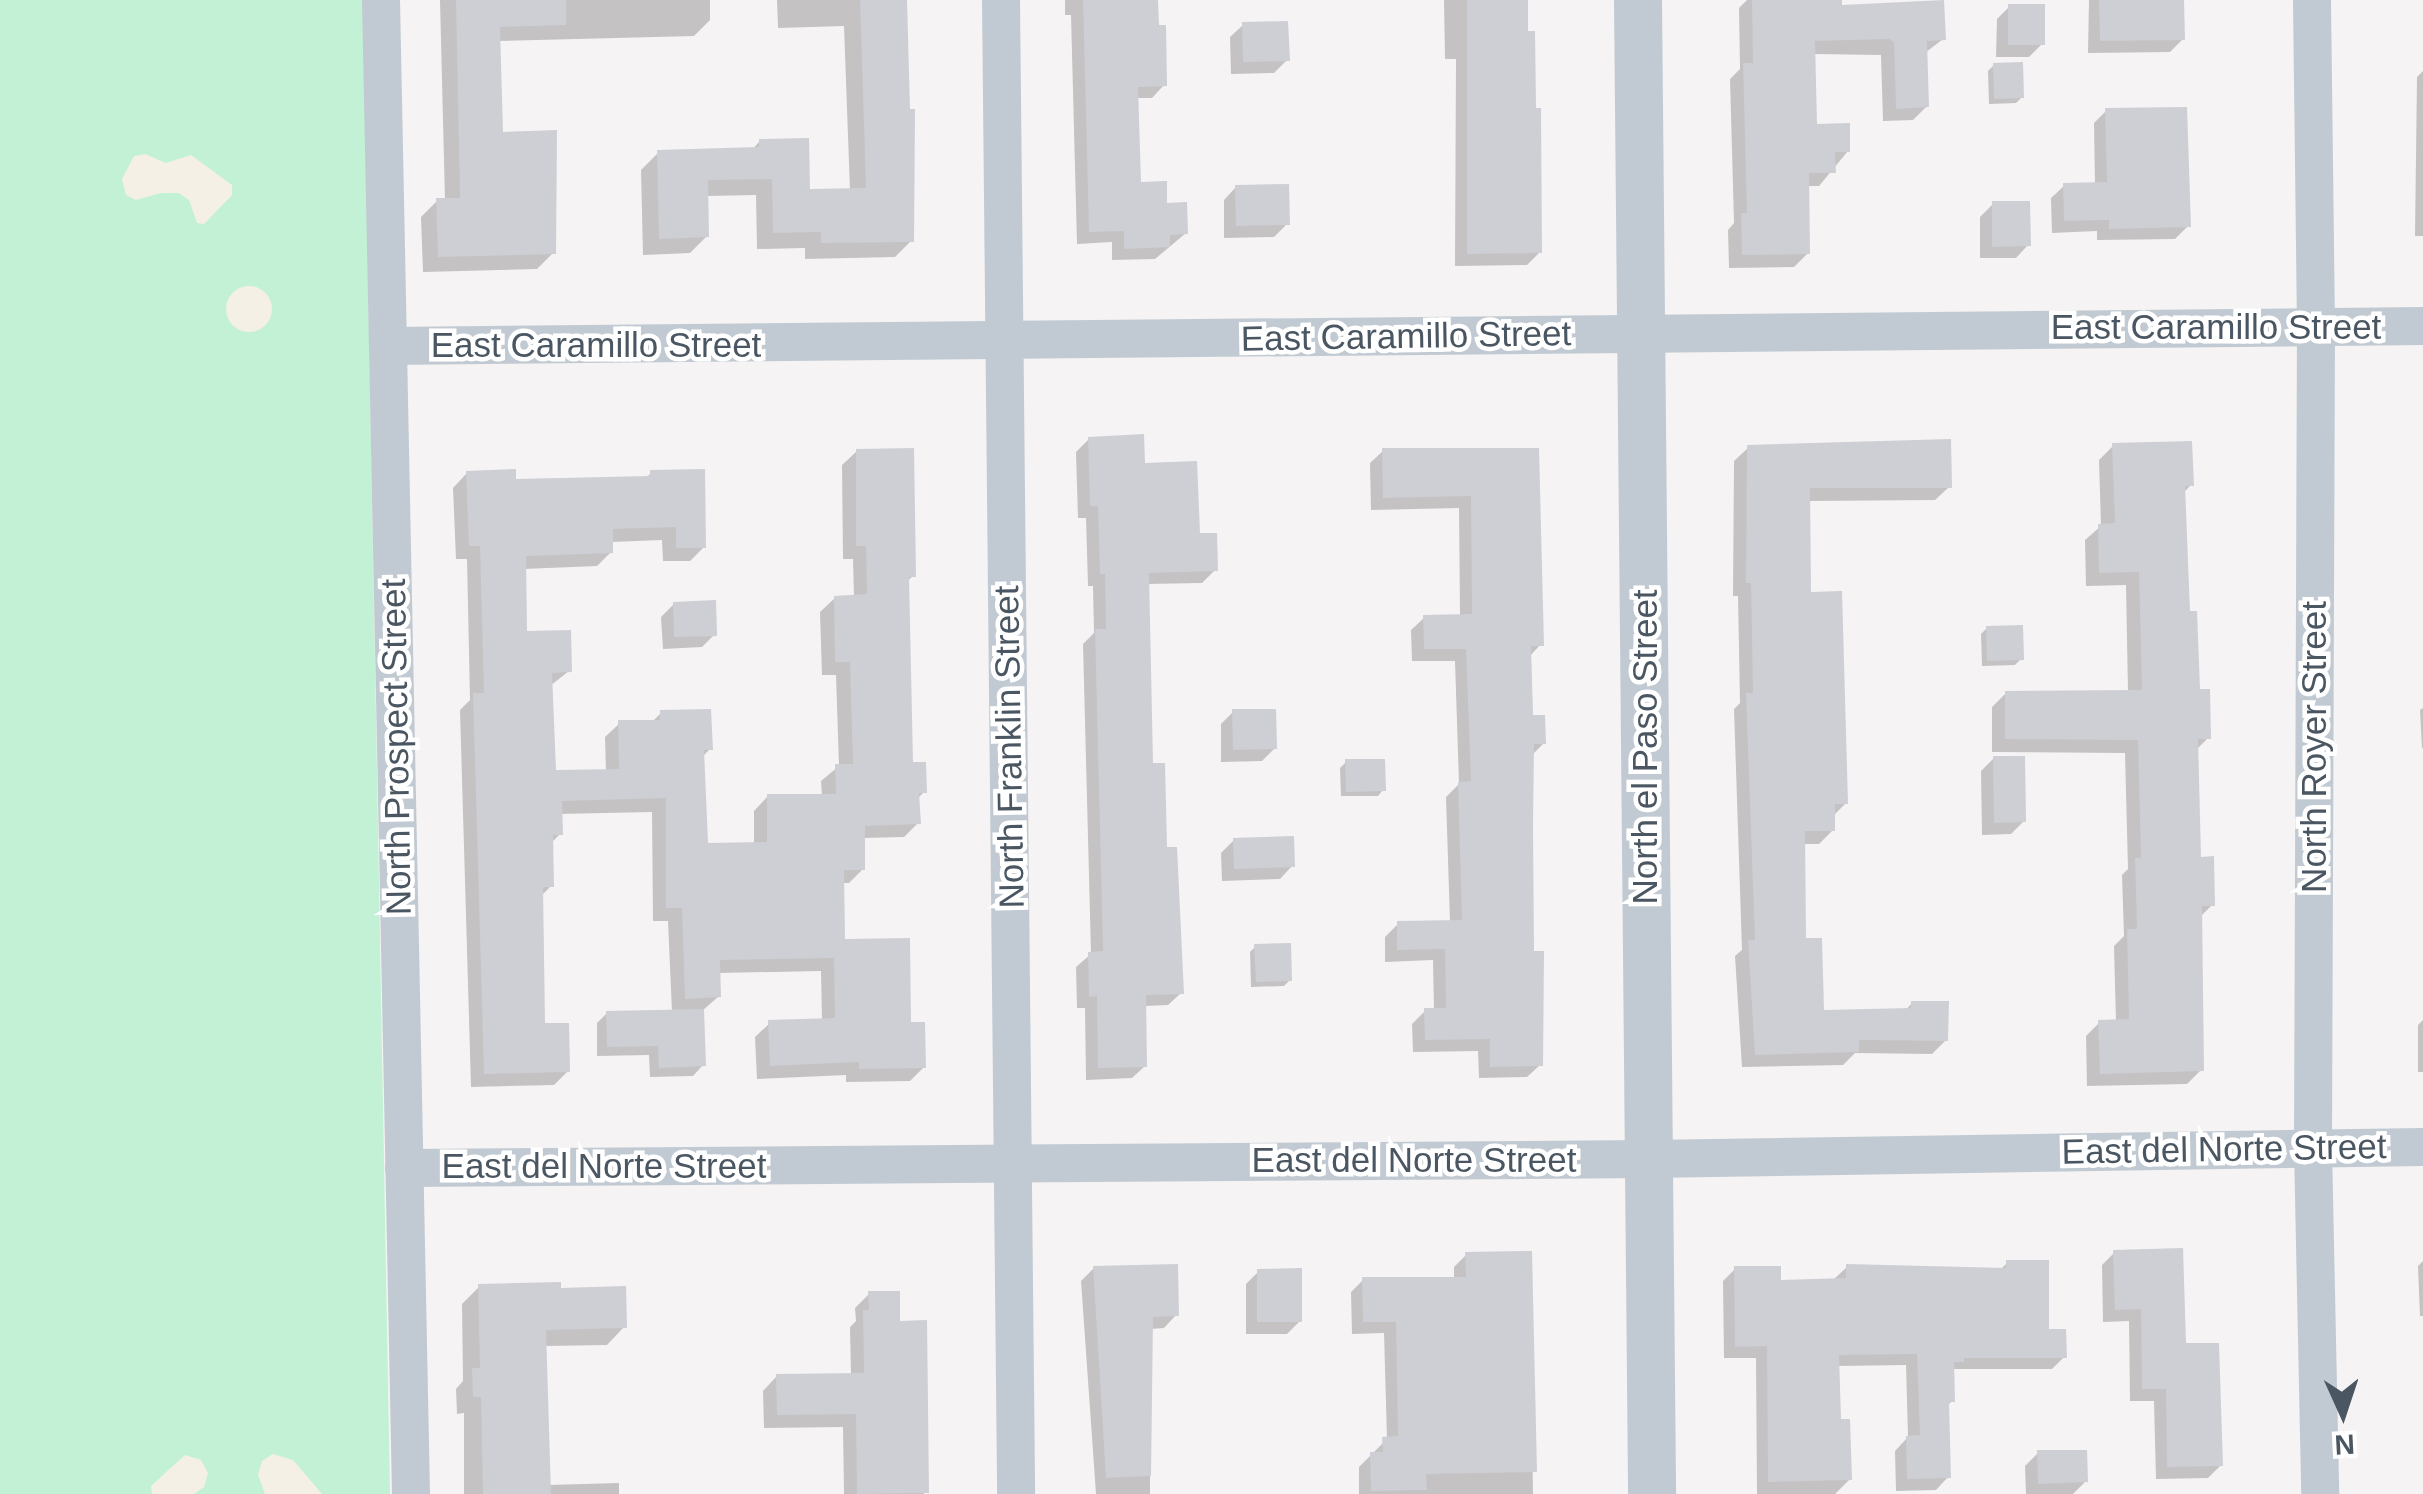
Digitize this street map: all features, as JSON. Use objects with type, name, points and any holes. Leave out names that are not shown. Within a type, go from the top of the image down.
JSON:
[{"type":"street","name":"North Prospect Street","points":[[381,0],[411,1494]]},
{"type":"street","name":"North Franklin Street","points":[[1001,0],[1016,1494]]},
{"type":"street","name":"North el Paso Street","points":[[1638,0],[1652,1494]]},
{"type":"street","name":"North Royer Street","points":[[2312,0],[2316,326],[2312,1148],[2320,1494]]},
{"type":"street","name":"East Caramillo Street","points":[[389,346],[2423,326]]},
{"type":"street","name":"East del Norte Street","points":[[404,1168],[1647,1159],[2423,1147]]},
{"type":"green space","points":[[0,0],[363,0],[390,1494],[0,1494]]},
{"type":"sand","points":[[145,154],[166,163],[191,155],[232,185],[232,195],[204,224],[197,223],[189,200],[179,193],[136,200],[126,195],[122,179],[134,156]]},
{"type":"sand","points":[[249,286],[265,293],[272,309],[265,325],[249,332],[233,325],[226,309],[233,293]]},
{"type":"sand","points":[[273,1454],[293,1460],[322,1494],[265,1494],[258,1475],[262,1461]]},
{"type":"sand","points":[[185,1455],[201,1460],[208,1473],[204,1487],[194,1494],[152,1494],[151,1486]]},
{"type":"building","points":[[456,0],[566,0],[566,25],[500,27],[503,132],[557,130],[556,254],[438,257],[436,198],[460,198]]},
{"type":"building","points":[[860,0],[907,0],[910,109],[915,109],[914,242],[821,243],[821,232],[773,233],[772,179],[708,180],[709,237],[659,239],[657,150],[759,147],[759,139],[809,138],[810,189],[866,188]]},
{"type":"building","points":[[1083,0],[1158,0],[1159,25],[1166,25],[1167,86],[1138,87],[1141,182],[1167,181],[1167,203],[1187,202],[1188,234],[1170,235],[1170,247],[1124,249],[1124,231],[1089,232]]},
{"type":"building","points":[[1467,0],[1528,0],[1528,31],[1535,31],[1536,108],[1541,108],[1542,253],[1467,254]]},
{"type":"building","points":[[1752,0],[1842,0],[1842,5],[1944,0],[1946,40],[1927,41],[1929,107],[1896,109],[1894,42],[1889,39],[1815,41],[1817,124],[1850,123],[1850,152],[1835,152],[1836,173],[1809,173],[1810,254],[1742,255],[1741,213],[1747,213],[1743,63],[1753,63]]},
{"type":"building","points":[[2099,0],[2184,0],[2185,40],[2100,41]]},
{"type":"building","points":[[2008,4],[2045,4],[2045,45],[2008,45]]},
{"type":"building","points":[[1288,21],[1290,61],[1243,62],[1242,22]]},
{"type":"building","points":[[2023,62],[2024,98],[1994,99],[1993,63]]},
{"type":"building","points":[[2187,107],[2191,227],[2109,229],[2109,220],[2064,221],[2063,183],[2107,182],[2105,108]]},
{"type":"building","points":[[1289,184],[1290,225],[1236,226],[1235,185]]},
{"type":"building","points":[[1992,201],[2030,201],[2031,246],[1992,247]]},
{"type":"building","points":[[1144,434],[1145,463],[1197,461],[1200,533],[1217,533],[1218,571],[1149,573],[1153,763],[1165,763],[1167,847],[1177,847],[1184,994],[1146,995],[1147,1067],[1098,1068],[1097,996],[1089,997],[1088,952],[1103,951],[1095,629],[1106,629],[1098,506],[1090,506],[1088,437]]},
{"type":"building","points":[[1951,439],[1952,488],[1810,488],[1811,592],[1842,591],[1848,804],[1835,804],[1835,831],[1805,831],[1806,938],[1822,938],[1824,1010],[1911,1008],[1911,1001],[1949,1001],[1948,1041],[1859,1040],[1859,1052],[1755,1055],[1748,940],[1755,940],[1746,693],[1753,693],[1751,583],[1746,583],[1747,445]]},
{"type":"building","points":[[2192,441],[2194,486],[2185,486],[2190,611],[2197,611],[2200,689],[2210,689],[2211,739],[2198,739],[2201,857],[2214,856],[2215,906],[2202,906],[2204,1071],[2100,1074],[2098,1020],[2129,1019],[2127,929],[2137,929],[2135,858],[2141,858],[2138,740],[2005,739],[2005,691],[2142,690],[2139,572],[2099,573],[2098,524],[2115,523],[2112,443]]},
{"type":"building","points":[[914,448],[916,577],[909,577],[913,762],[926,762],[927,793],[919,793],[921,824],[865,826],[865,870],[844,870],[845,939],[910,938],[911,1022],[925,1022],[926,1068],[859,1069],[859,1062],[770,1066],[768,1020],[835,1018],[834,958],[720,960],[721,997],[685,999],[682,908],[666,908],[666,798],[562,801],[563,835],[553,835],[554,887],[543,887],[545,1023],[569,1023],[570,1072],[484,1074],[473,693],[484,693],[480,546],[469,546],[466,471],[516,469],[516,479],[650,476],[650,470],[705,469],[706,548],[676,548],[676,527],[613,529],[613,553],[526,556],[527,631],[571,630],[572,672],[552,673],[556,770],[619,769],[618,720],[660,720],[660,710],[711,709],[713,750],[704,750],[708,843],[767,842],[767,794],[836,794],[835,764],[853,764],[850,662],[835,662],[834,596],[867,594],[866,546],[856,546],[856,449]]},
{"type":"building","points":[[1382,448],[1539,448],[1544,646],[1531,646],[1533,715],[1545,715],[1546,744],[1534,744],[1533,825],[1534,951],[1544,951],[1543,1066],[1490,1067],[1490,1039],[1425,1040],[1424,1008],[1446,1008],[1445,949],[1397,950],[1397,921],[1462,920],[1458,782],[1471,781],[1466,649],[1424,649],[1423,615],[1472,614],[1471,496],[1383,498]]},
{"type":"building","points":[[716,600],[717,636],[674,637],[673,602]]},
{"type":"building","points":[[2023,625],[2024,660],[1987,661],[1986,626]]},
{"type":"building","points":[[1232,709],[1276,709],[1277,749],[1233,750]]},
{"type":"building","points":[[1993,756],[2025,756],[2026,822],[1994,823]]},
{"type":"building","points":[[1345,759],[1385,759],[1386,791],[1346,792]]},
{"type":"building","points":[[1294,836],[1295,867],[1234,869],[1233,838]]},
{"type":"building","points":[[1291,943],[1292,981],[1256,982],[1254,944]]},
{"type":"building","points":[[704,1009],[706,1066],[659,1068],[658,1046],[607,1047],[606,1011]]},
{"type":"building","points":[[2183,1248],[2186,1343],[2219,1343],[2223,1466],[2167,1467],[2166,1389],[2142,1389],[2141,1309],[2115,1310],[2113,1250]]},
{"type":"building","points":[[1532,1251],[1537,1472],[1426,1474],[1427,1490],[1371,1491],[1370,1452],[1383,1452],[1382,1437],[1398,1436],[1396,1322],[1363,1322],[1362,1277],[1466,1277],[1465,1252]]},
{"type":"building","points":[[2006,1260],[2049,1260],[2049,1329],[2066,1329],[2067,1358],[1964,1358],[1964,1362],[1954,1362],[1955,1402],[1949,1402],[1951,1478],[1907,1479],[1906,1436],[1920,1435],[1917,1354],[1839,1355],[1841,1419],[1850,1419],[1852,1480],[1768,1482],[1767,1346],[1735,1347],[1734,1266],[1781,1266],[1781,1280],[1846,1278],[1846,1264],[2006,1268]]},
{"type":"building","points":[[1178,1264],[1179,1316],[1153,1317],[1151,1476],[1106,1478],[1093,1266]]},
{"type":"building","points":[[1302,1268],[1302,1322],[1257,1322],[1257,1269]]},
{"type":"building","points":[[561,1282],[561,1288],[626,1286],[627,1328],[546,1330],[551,1494],[483,1494],[481,1397],[473,1397],[472,1368],[480,1368],[478,1284]]},
{"type":"building","points":[[868,1291],[900,1291],[900,1321],[927,1320],[929,1493],[857,1494],[856,1414],[777,1415],[776,1374],[864,1373],[863,1310],[869,1310]]},
{"type":"building","points":[[2037,1450],[2087,1450],[2088,1482],[2038,1484]]}]
